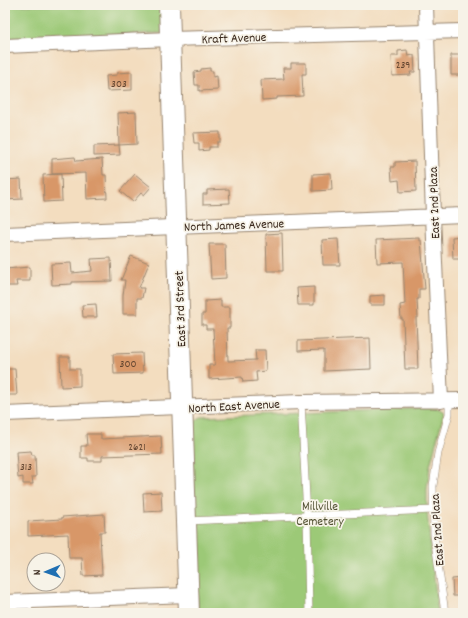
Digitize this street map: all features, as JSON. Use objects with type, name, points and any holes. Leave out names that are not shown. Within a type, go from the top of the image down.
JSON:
[{"type":"street","name":"East 3rd Street","points":[[169,5],[189,604]]},
{"type":"street","name":"East 2nd Plaza","points":[[426,5],[433,216],[451,401]]},
{"type":"street","name":"Kraft Avenue","points":[[5,46],[170,39],[463,31]]},
{"type":"street","name":"North James Avenue","points":[[5,234],[463,215]]},
{"type":"street","name":"North East Avenue","points":[[5,414],[301,402],[451,401]]},
{"type":"street","points":[[5,602],[189,604]]},
{"type":"lane","name":"East 2nd Plaza","points":[[445,613],[434,535],[433,486],[438,453],[450,414],[451,401]]},
{"type":"lane","points":[[301,402],[307,516],[309,613]]},
{"type":"lane","points":[[186,522],[433,510]]},
{"type":"green space","points":[[5,5],[162,5],[163,33],[5,39]]},
{"type":"green space","name":"Millville Cemetery","points":[[431,408],[438,409],[444,413],[430,466],[427,489],[427,510],[438,613],[198,613],[192,427],[196,420],[201,417]]},
{"type":"building","points":[[407,50],[408,56],[414,55],[415,72],[410,72],[411,75],[392,76],[391,56],[398,56],[398,51]]},
{"type":"building","points":[[451,55],[463,55],[463,75],[451,75]]},
{"type":"building","points":[[291,63],[306,63],[306,74],[302,74],[303,96],[277,97],[277,99],[262,100],[261,80],[284,79],[283,68],[291,68]]},
{"type":"building","points":[[210,68],[210,71],[213,71],[213,77],[217,76],[218,90],[199,91],[199,85],[195,85],[194,72],[201,71],[201,69]]},
{"type":"building","points":[[132,72],[132,90],[107,91],[106,76],[117,75],[117,73]]},
{"type":"building","points":[[136,112],[137,144],[119,145],[118,113]]},
{"type":"building","points":[[220,132],[220,142],[217,142],[217,147],[209,147],[209,150],[199,151],[199,143],[194,143],[193,133]]},
{"type":"building","points":[[119,145],[120,155],[94,156],[94,146]]},
{"type":"building","points":[[75,157],[76,161],[102,159],[103,175],[106,175],[107,198],[87,199],[86,173],[52,174],[52,159]]},
{"type":"building","points":[[415,161],[416,191],[400,192],[399,180],[392,181],[391,167],[395,167],[395,162]]},
{"type":"building","points":[[331,173],[332,190],[313,191],[313,174]]},
{"type":"building","points":[[61,174],[62,201],[44,202],[43,175]]},
{"type":"building","points":[[135,174],[151,187],[144,195],[141,193],[133,202],[120,191]]},
{"type":"building","points":[[21,179],[22,199],[5,200],[5,180]]},
{"type":"building","points":[[229,189],[230,203],[203,204],[203,194],[207,194],[207,190]]},
{"type":"building","points":[[282,233],[283,271],[267,271],[266,234]]},
{"type":"building","points":[[463,236],[463,259],[453,259],[452,237]]},
{"type":"building","points":[[419,238],[419,240],[421,240],[425,289],[419,289],[419,299],[417,299],[418,318],[416,318],[418,369],[405,369],[403,319],[401,319],[400,305],[405,304],[403,262],[377,263],[376,240]]},
{"type":"building","points":[[338,239],[340,265],[323,265],[322,240]]},
{"type":"building","points":[[209,244],[225,244],[226,278],[211,279]]},
{"type":"building","points":[[131,256],[149,263],[139,288],[144,288],[142,298],[137,298],[137,314],[123,314],[125,280],[121,280]]},
{"type":"building","points":[[111,258],[112,281],[72,282],[72,284],[52,285],[51,264],[71,263],[72,273],[92,271],[91,259]]},
{"type":"building","points":[[30,267],[30,281],[16,281],[17,286],[5,286],[5,269]]},
{"type":"building","points":[[314,287],[314,305],[298,305],[297,288]]},
{"type":"building","points":[[385,295],[385,305],[370,305],[370,296]]},
{"type":"building","points":[[221,300],[221,307],[230,307],[230,328],[227,328],[228,361],[256,360],[255,350],[265,350],[266,371],[256,372],[257,381],[243,382],[242,377],[209,379],[209,365],[215,365],[213,329],[206,329],[206,325],[202,325],[202,314],[205,314],[205,301]]},
{"type":"building","points":[[96,304],[97,317],[83,317],[82,305]]},
{"type":"building","points":[[370,338],[371,369],[324,371],[324,350],[298,351],[298,341]]},
{"type":"building","points":[[142,353],[143,373],[114,374],[113,354]]},
{"type":"building","points":[[60,357],[70,357],[70,369],[80,369],[80,386],[61,387]]},
{"type":"building","points":[[5,369],[15,369],[17,395],[5,395]]},
{"type":"building","points":[[86,434],[101,434],[101,439],[161,436],[162,454],[102,456],[102,461],[88,461],[88,458],[81,458],[81,446],[87,446]]},
{"type":"building","points":[[31,451],[32,455],[35,455],[36,477],[32,477],[33,484],[23,484],[23,477],[18,478],[16,452]]},
{"type":"building","points":[[161,492],[162,511],[144,512],[143,493]]},
{"type":"building","points":[[104,514],[105,532],[100,532],[102,575],[83,576],[82,558],[69,558],[68,534],[28,536],[28,521]]},
{"type":"building","points":[[463,578],[463,596],[453,596],[452,579]]}]
